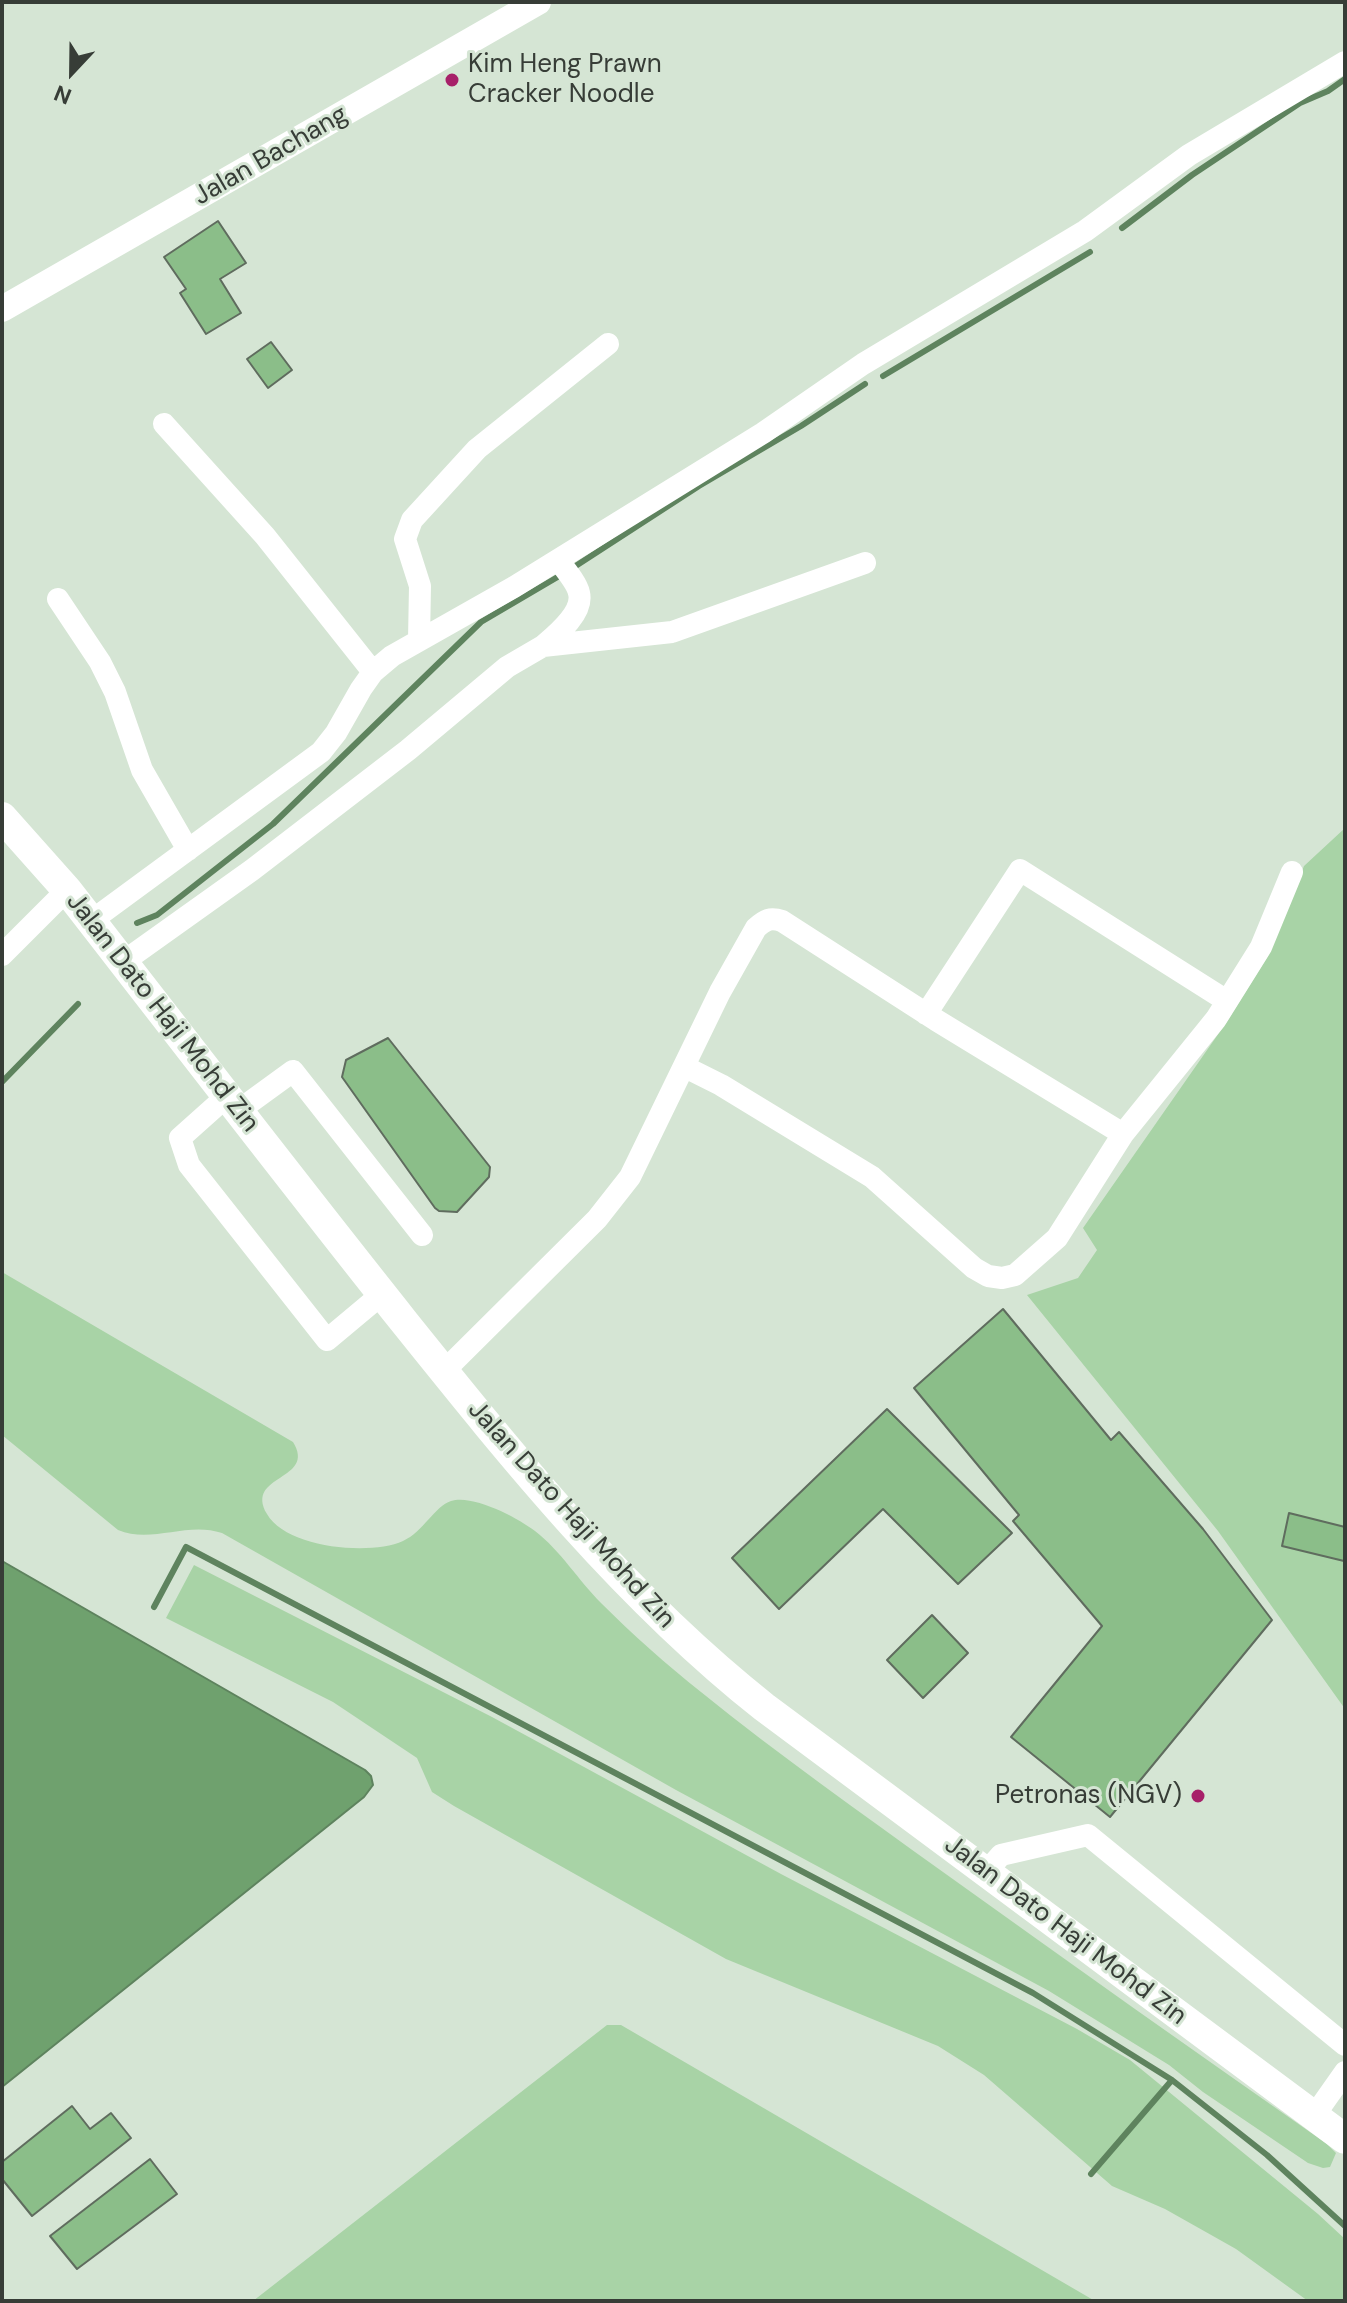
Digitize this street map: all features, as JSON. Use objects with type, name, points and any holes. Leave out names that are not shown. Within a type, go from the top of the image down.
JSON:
[{"type":"main road","name":"Jalan Dato Haji Mohd Zin","points":[[2,817],[67,890],[444,1371],[534,1481],[625,1582],[707,1660],[774,1714],[1345,2139]]},
{"type":"street","name":"Jalan Bachang","points":[[2,309],[538,2]]},
{"type":"street","points":[[91,921],[321,752],[373,672],[392,656],[514,587],[564,570],[872,359],[1085,231],[1189,155],[1345,62]]},
{"type":"street","points":[[419,640],[420,586],[405,539],[412,520],[477,449],[608,344]]},
{"type":"street","points":[[164,424],[265,536],[373,672]]},
{"type":"street","points":[[543,646],[672,632],[865,563]]},
{"type":"street","points":[[123,962],[252,870],[408,750],[507,667],[556,635],[573,614],[579,593],[564,570]]},
{"type":"street","points":[[58,599],[100,662],[115,692],[142,770],[188,850]]},
{"type":"street","points":[[926,1014],[1020,870],[1227,1001]]},
{"type":"street","points":[[685,1067],[721,1085],[872,1177],[974,1268],[988,1276],[1002,1278],[1015,1275],[1057,1238],[1072,1219],[1123,1134],[1216,1019],[1261,947],[1292,872]]},
{"type":"street","points":[[2,955],[67,890]]},
{"type":"street","points":[[444,1371],[597,1219],[630,1177],[720,992],[756,928],[764,921],[773,918],[782,921],[926,1014],[1123,1134]]},
{"type":"street","points":[[382,1294],[327,1340],[189,1165],[180,1138],[232,1104],[293,1071],[422,1235]]},
{"type":"street","points":[[987,1871],[1001,1855],[1088,1835],[1345,2045]]},
{"type":"street","points":[[1314,2116],[1345,2072]]},
{"type":"shaded area","points":[[1345,828],[1345,1709],[1218,1531],[1027,1295],[1078,1278],[1097,1250],[1083,1228],[1228,1020],[1268,956],[1304,866]]},
{"type":"shaded area","points":[[2,1272],[293,1442],[298,1455],[296,1464],[271,1484],[262,1501],[267,1514],[277,1526],[292,1535],[330,1546],[388,1546],[417,1532],[445,1504],[460,1500],[495,1508],[527,1526],[553,1547],[613,1615],[701,1692],[882,1828],[1327,2144],[1336,2153],[1330,2167],[1308,2163],[1203,2092],[1169,2065],[1049,1991],[676,1790],[222,1533],[196,1529],[144,1535],[118,1530],[2,1435]]},
{"type":"shaded area","points":[[2,1561],[365,1770],[371,1776],[373,1785],[364,1797],[2,2087]]},
{"type":"shaded area","points":[[194,1565],[492,1717],[1130,2060],[1345,2239],[1345,2301],[1308,2301],[1236,2249],[1165,2209],[1112,2186],[984,2075],[938,2046],[726,1959],[432,1792],[417,1758],[333,1702],[166,1618]]},
{"type":"shaded area","points":[[607,2025],[621,2025],[1095,2301],[253,2301]]},
{"type":"building","points":[[218,221],[246,263],[220,279],[241,313],[206,334],[180,293],[186,289],[164,257]]},
{"type":"building","points":[[271,342],[292,370],[268,388],[247,359]]},
{"type":"building","points":[[388,1038],[490,1167],[489,1177],[457,1212],[435,1208],[342,1077],[346,1060]]},
{"type":"building","points":[[1003,1309],[1111,1440],[1119,1432],[1203,1529],[1272,1620],[1110,1817],[1011,1737],[1102,1626],[1013,1521],[1019,1515],[914,1388]]},
{"type":"building","points":[[887,1409],[1012,1533],[958,1584],[883,1509],[779,1609],[732,1558]]},
{"type":"building","points":[[1289,1513],[1345,1527],[1344,1561],[1282,1546]]},
{"type":"building","points":[[932,1615],[968,1653],[923,1698],[887,1660]]},
{"type":"building","points":[[72,2106],[90,2129],[111,2113],[131,2138],[32,2216],[2,2179],[2,2162]]},
{"type":"building","points":[[150,2159],[177,2194],[77,2269],[50,2236]]},
{"type":"waterway","points":[[1122,228],[1192,175],[1300,103],[1328,91],[1345,79]]},
{"type":"waterway","points":[[883,376],[1090,252]]},
{"type":"waterway","points":[[571,569],[865,384]]},
{"type":"waterway","points":[[137,923],[157,915],[273,824],[481,622],[561,575]]},
{"type":"waterway","points":[[2,1082],[78,1004]]},
{"type":"waterway","points":[[154,1607],[186,1547],[1033,1993],[1172,2080],[1267,2155],[1345,2226]]},
{"type":"waterway","points":[[1091,2174],[1172,2080]]},
{"type":"place","name":"Kim Heng Prawn Cracker Noodle","points":[[452,80]]},
{"type":"place","name":"Petronas (NGV)","points":[[1198,1796]]}]
